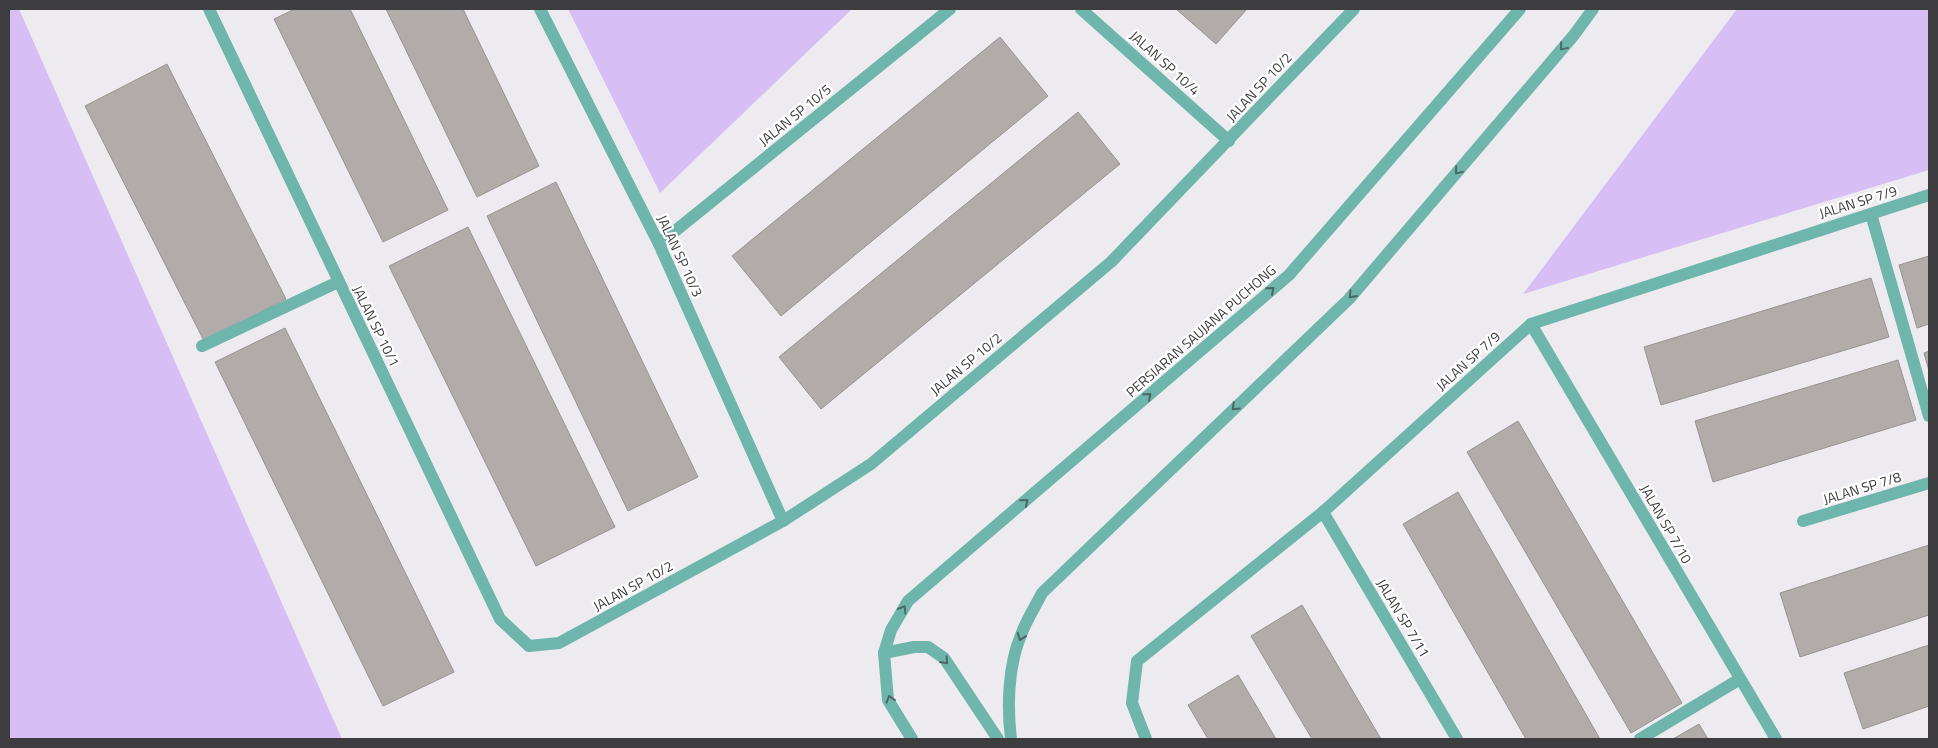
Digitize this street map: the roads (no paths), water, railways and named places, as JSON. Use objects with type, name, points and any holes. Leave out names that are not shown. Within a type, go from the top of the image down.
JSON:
[{"type":"street","name":"JALAN SP 10/1","points":[[209,9],[500,620],[529,646]]},
{"type":"street","name":"JALAN SP 10/3","points":[[540,9],[658,244],[783,521]]},
{"type":"street","name":"JALAN SP 10/5","points":[[658,244],[950,9]]},
{"type":"street","name":"JALAN SP 10/4","points":[[1081,9],[1229,141]]},
{"type":"street","name":"JALAN SP 10/2","points":[[529,646],[559,643],[783,521],[870,464],[1111,262],[1354,9]]},
{"type":"street","name":"PERSIARAN SAUJANA PUCHONG","points":[[884,653],[891,630],[908,601],[1289,275],[1520,9]]},
{"type":"street","points":[[1011,739],[1008,713],[1012,670],[1020,636],[1042,593],[1349,299],[1574,35],[1593,9]]},
{"type":"street","name":"JALAN SP 7/9","points":[[1146,739],[1132,703],[1137,661],[1323,512],[1531,324],[1929,195]]},
{"type":"street","points":[[1871,214],[1929,416]]},
{"type":"street","points":[[202,346],[338,282]]},
{"type":"street","name":"JALAN SP 7/10","points":[[1531,324],[1776,739]]},
{"type":"street","name":"JALAN SP 7/8","points":[[1803,521],[1929,483]]},
{"type":"street","name":"JALAN SP 7/11","points":[[1323,512],[1457,739]]},
{"type":"street","points":[[912,739],[888,700],[884,653],[914,647],[928,647],[944,658],[998,739]]},
{"type":"street","points":[[1640,739],[1740,680]]}]
